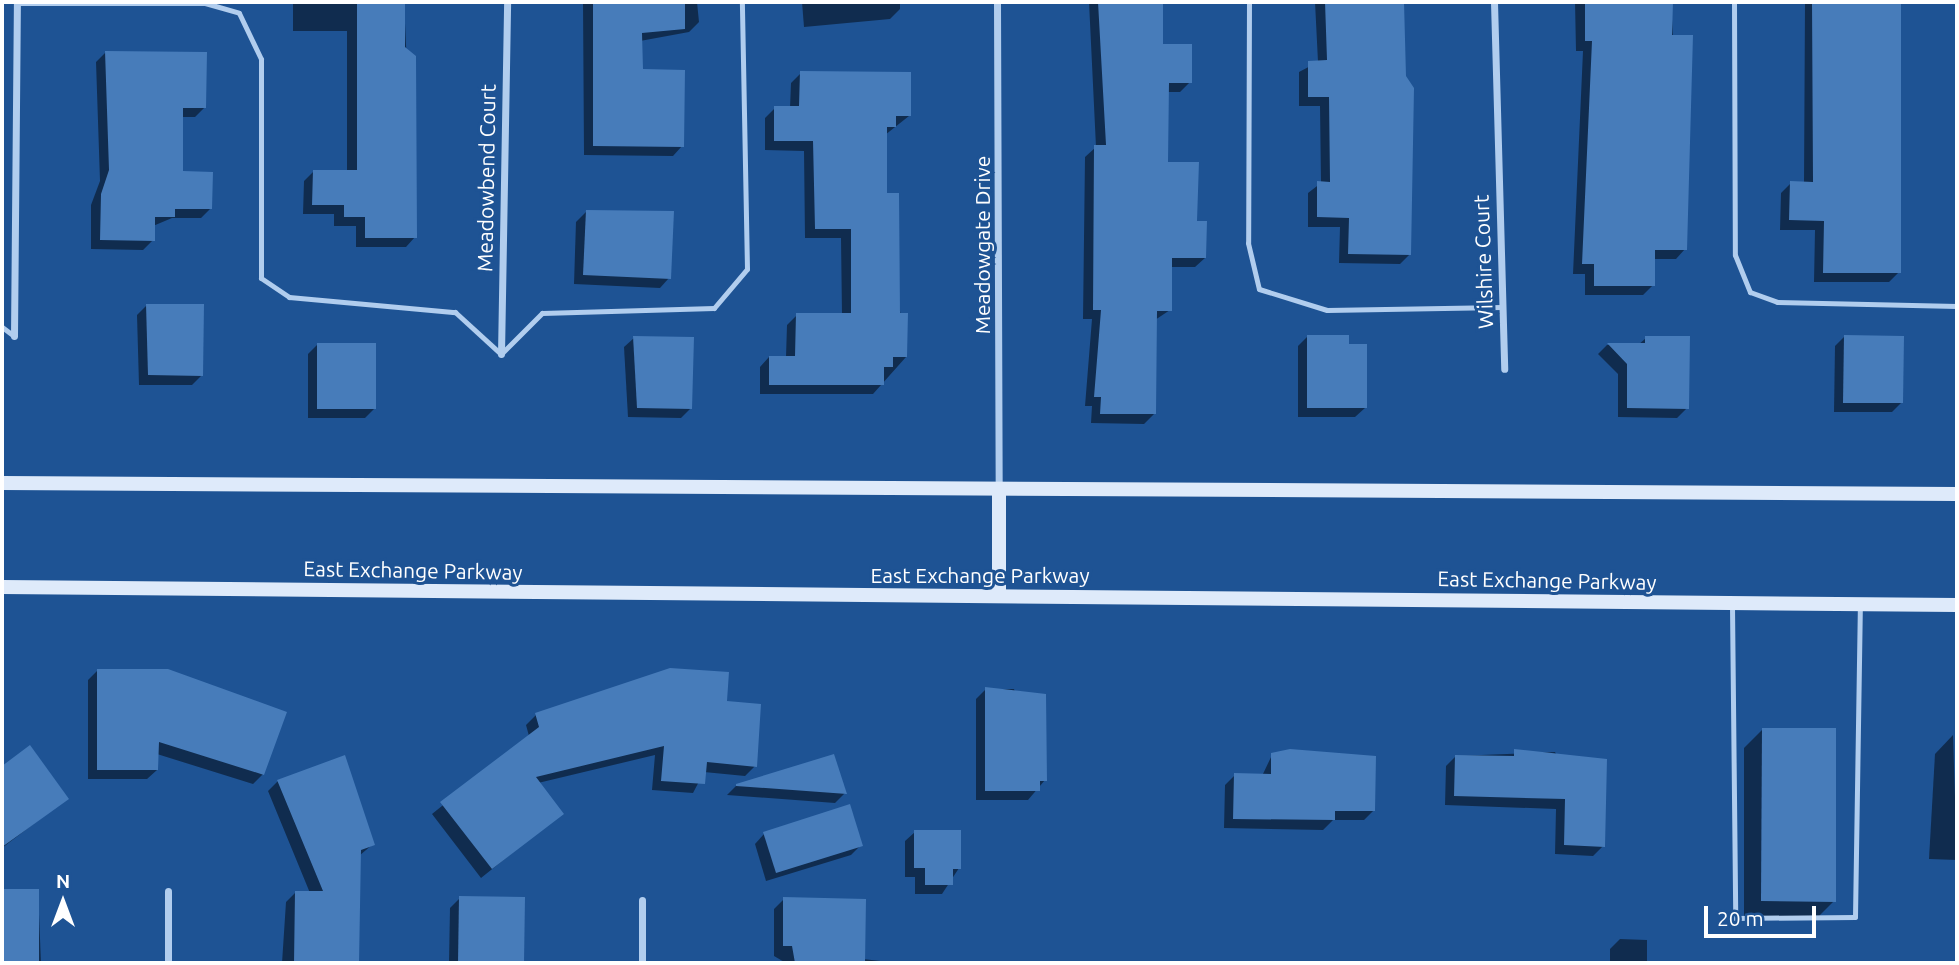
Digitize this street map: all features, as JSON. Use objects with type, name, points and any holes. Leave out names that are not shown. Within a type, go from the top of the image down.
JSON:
[{"type":"main road","points":[[2,483],[1957,494]]},
{"type":"main road","points":[[999,489],[999,596]]},
{"type":"main road","name":"East Exchange Parkway","points":[[2,587],[1957,605]]},
{"type":"street","points":[[14,336],[17,2]]},
{"type":"street","name":"Meadowbend Court","points":[[500,354],[507,2]]},
{"type":"street","name":"Meadowgate Drive","points":[[997,2],[999,489]]},
{"type":"street","name":"Wilshire Court","points":[[1494,2],[1504,369]]},
{"type":"street","points":[[168,891],[168,963]]},
{"type":"street","points":[[642,900],[642,963]]},
{"type":"lane","points":[[17,2],[205,3],[239,13],[261,59],[261,278],[289,297],[455,312],[500,354],[542,313],[714,308],[747,270],[742,2]]},
{"type":"lane","points":[[1249,2],[1248,243],[1259,289],[1327,310],[1502,307]]},
{"type":"lane","points":[[1734,2],[1735,255],[1750,292],[1777,302],[1957,306]]},
{"type":"lane","points":[[2,327],[14,336]]},
{"type":"lane","points":[[1732,603],[1735,918],[1855,916],[1860,604]]},
{"type":"building","points":[[357,2],[405,2],[405,47],[416,56],[417,238],[365,238],[365,217],[344,217],[344,205],[312,205],[313,170],[357,170]]},
{"type":"building","points":[[593,2],[685,2],[685,29],[642,33],[643,69],[685,70],[684,147],[593,146]]},
{"type":"building","points":[[1098,2],[1163,2],[1163,44],[1192,44],[1192,83],[1169,83],[1168,162],[1199,162],[1197,221],[1207,221],[1206,258],[1172,258],[1172,311],[1157,311],[1156,414],[1100,414],[1101,397],[1094,397],[1101,310],[1093,310],[1094,145],[1106,145]]},
{"type":"building","points":[[1325,2],[1404,2],[1406,76],[1414,88],[1411,255],[1348,254],[1349,218],[1317,217],[1317,181],[1330,182],[1329,97],[1308,97],[1308,61],[1327,60]]},
{"type":"building","points":[[1585,2],[1673,2],[1672,35],[1693,35],[1687,250],[1655,250],[1655,286],[1594,286],[1594,264],[1582,264],[1592,41],[1585,41]]},
{"type":"building","points":[[1812,2],[1901,2],[1901,273],[1823,273],[1824,221],[1789,220],[1790,181],[1813,182]]},
{"type":"building","points":[[105,51],[207,52],[206,108],[183,108],[183,171],[213,172],[212,209],[175,209],[175,217],[155,217],[155,241],[100,240],[101,194],[109,170]]},
{"type":"building","points":[[800,71],[911,72],[911,116],[896,116],[896,127],[887,127],[887,193],[899,193],[900,313],[908,313],[907,357],[893,357],[893,367],[884,367],[884,385],[769,385],[769,356],[795,356],[796,313],[851,313],[851,229],[815,229],[813,141],[774,141],[774,106],[799,106]]},
{"type":"building","points":[[586,210],[674,211],[671,279],[583,275]]},
{"type":"building","points":[[146,304],[204,304],[203,376],[148,375]]},
{"type":"building","points":[[1307,335],[1349,335],[1349,344],[1367,344],[1367,408],[1307,408]]},
{"type":"building","points":[[1844,335],[1904,336],[1903,403],[1843,403]]},
{"type":"building","points":[[633,336],[694,337],[692,409],[637,408]]},
{"type":"building","points":[[1645,336],[1690,336],[1689,409],[1627,408],[1627,364],[1607,343],[1645,343]]},
{"type":"building","points":[[317,343],[376,343],[376,409],[317,409]]},
{"type":"building","points":[[670,668],[729,672],[727,701],[761,704],[757,767],[707,762],[705,784],[661,781],[664,746],[536,777],[564,814],[492,869],[440,802],[539,727],[535,713]]},
{"type":"building","points":[[97,669],[168,669],[287,712],[264,775],[159,742],[158,770],[97,770]]},
{"type":"building","points":[[985,687],[1046,694],[1047,781],[1040,781],[1040,791],[985,791]]},
{"type":"building","points":[[1762,728],[1836,728],[1836,902],[1761,901]]},
{"type":"building","points":[[30,745],[69,799],[2,847],[2,766]]},
{"type":"building","points":[[1290,749],[1376,756],[1375,811],[1335,811],[1335,820],[1233,819],[1234,773],[1271,774],[1271,753]]},
{"type":"building","points":[[1514,749],[1607,759],[1605,847],[1564,845],[1565,799],[1454,796],[1455,755],[1514,756]]},
{"type":"building","points":[[834,754],[847,794],[736,786],[736,784]]},
{"type":"building","points":[[345,755],[375,845],[361,850],[359,963],[294,963],[295,891],[323,891],[277,780]]},
{"type":"building","points":[[850,804],[863,846],[776,873],[763,832]]},
{"type":"building","points":[[914,830],[961,830],[961,869],[953,869],[953,885],[925,885],[925,868],[914,868]]},
{"type":"building","points":[[2,889],[39,889],[39,963],[2,963]]},
{"type":"building","points":[[459,896],[525,897],[524,963],[458,963]]},
{"type":"building","points":[[783,897],[866,899],[865,963],[795,963],[792,946],[783,946]]}]
